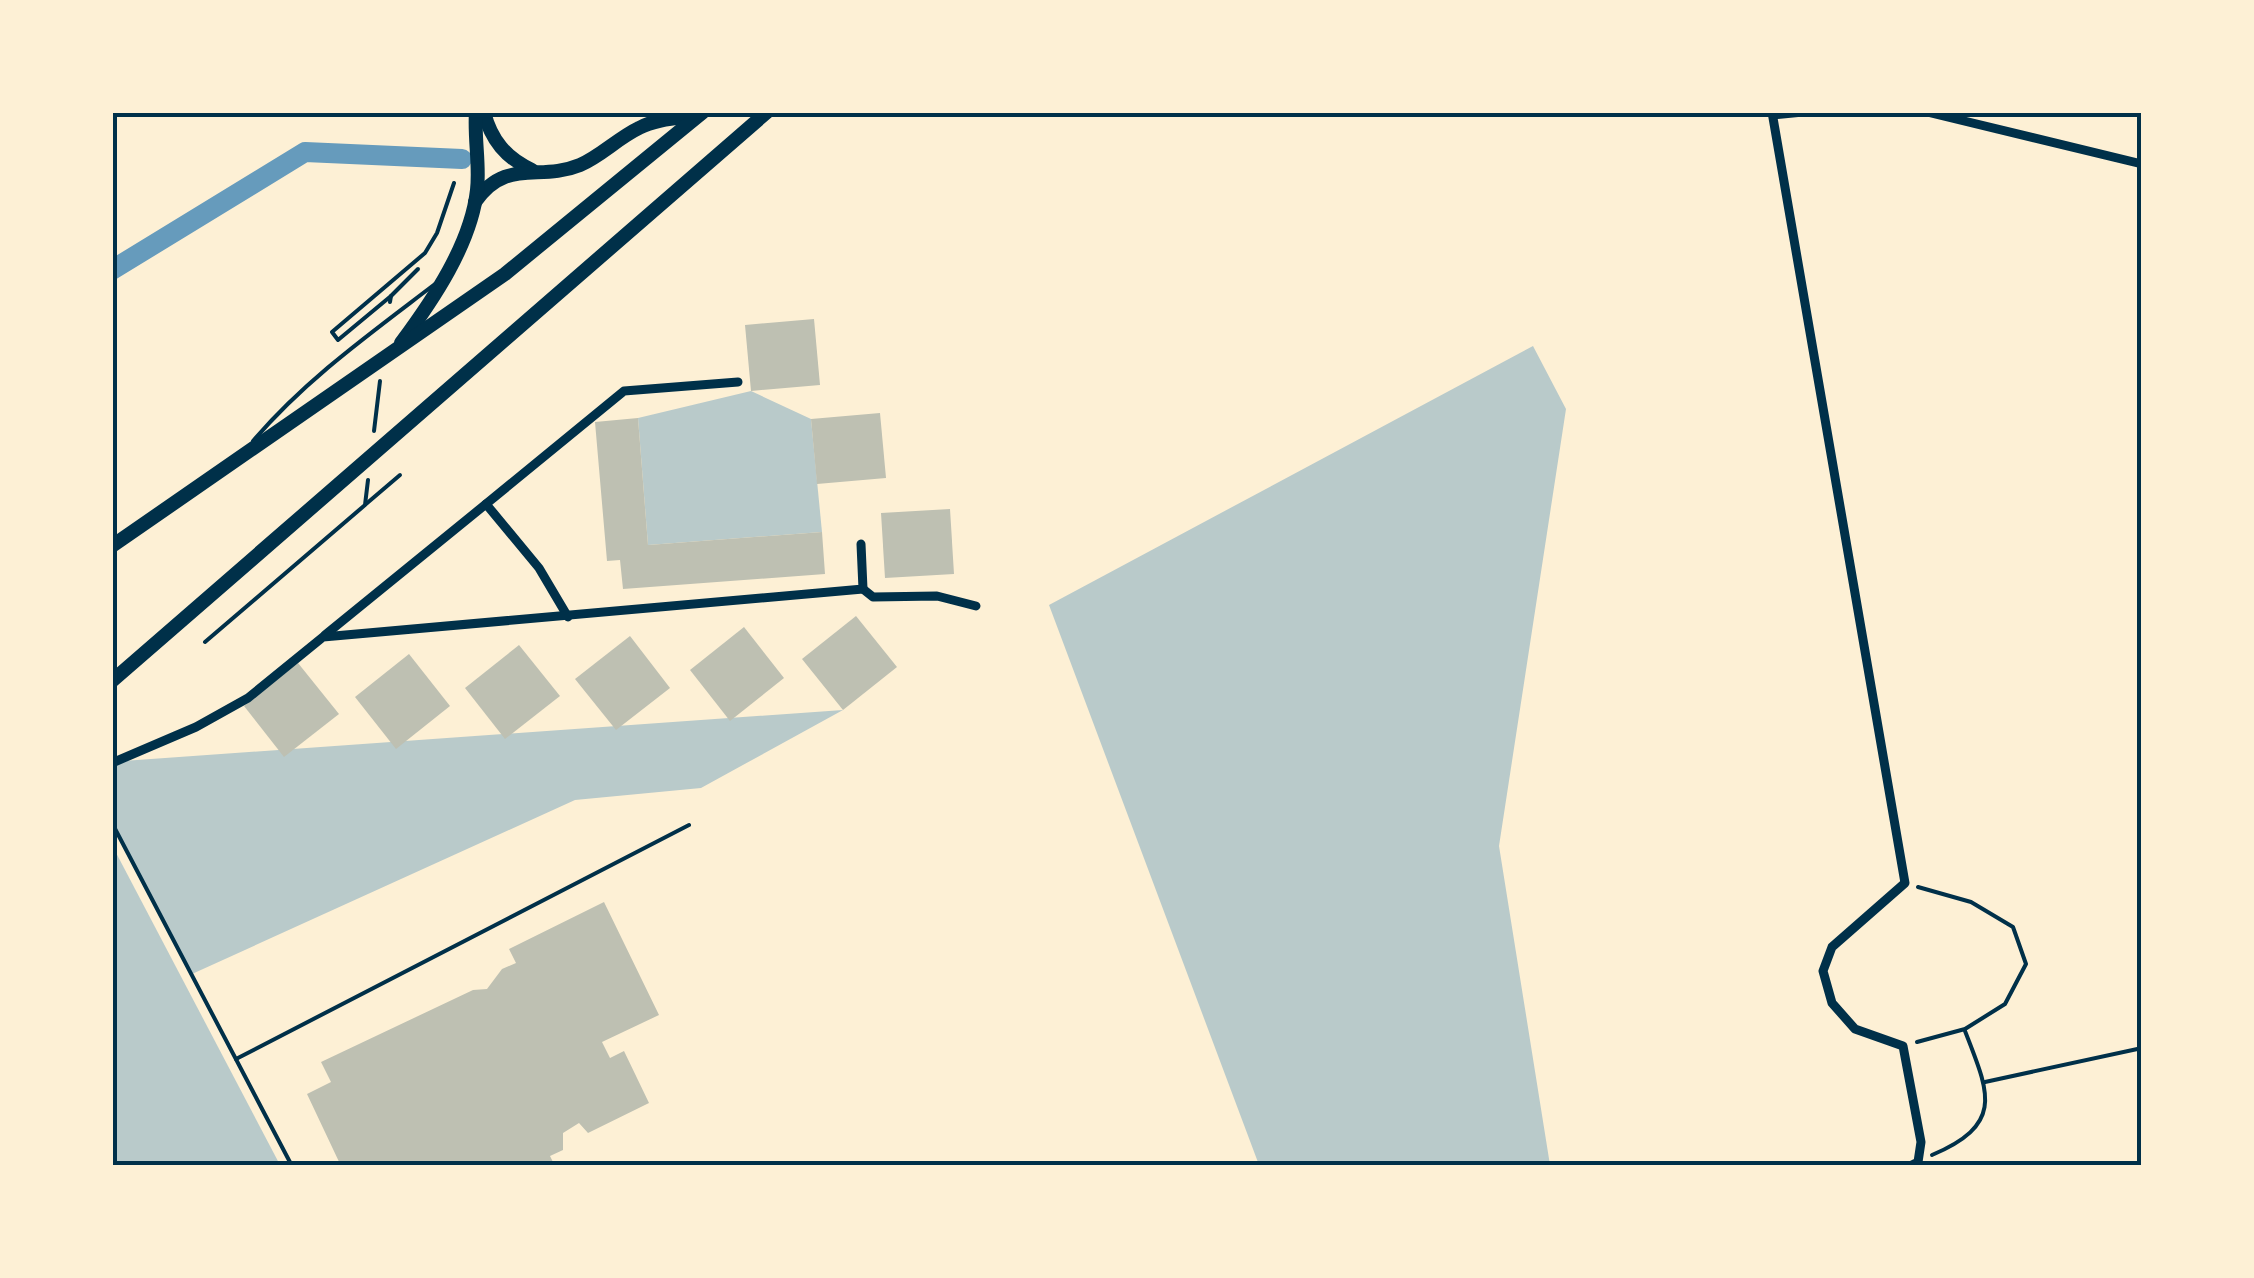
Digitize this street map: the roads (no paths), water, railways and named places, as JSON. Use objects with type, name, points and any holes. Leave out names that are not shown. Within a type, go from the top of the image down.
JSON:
[{"type":"highway","points":[[480,112],[502,150],[515,162],[532,170],[554,172],[580,165],[642,125],[702,114]]},
{"type":"highway","points":[[385,365],[443,278],[461,242],[475,202],[480,112]]},
{"type":"highway","points":[[112,682],[767,112]]},
{"type":"highway","points":[[112,546],[241,456],[385,365],[546,244],[702,114]]},
{"type":"highway","points":[[475,202],[498,179],[532,170]]},
{"type":"highway","points":[[112,694],[207,602]]},
{"type":"street","points":[[1803,112],[1772,114],[1904,883],[1832,947],[1823,971],[1832,1003],[1855,1028],[1903,1046],[1922,1142],[1914,1164]]},
{"type":"street","points":[[1927,112],[2142,164]]},
{"type":"street","points":[[112,763],[196,727],[248,698],[624,391],[738,382]]},
{"type":"street","points":[[486,504],[539,568],[568,617]]},
{"type":"street","points":[[861,544],[863,590]]},
{"type":"street","points":[[323,637],[863,590],[873,597],[937,596],[976,606]]},
{"type":"lane","points":[[241,456],[303,388],[443,278]]},
{"type":"lane","points":[[112,823],[292,1166]]},
{"type":"lane","points":[[236,1059],[690,824]]},
{"type":"waterway","points":[[112,270],[305,152],[462,159]]}]
